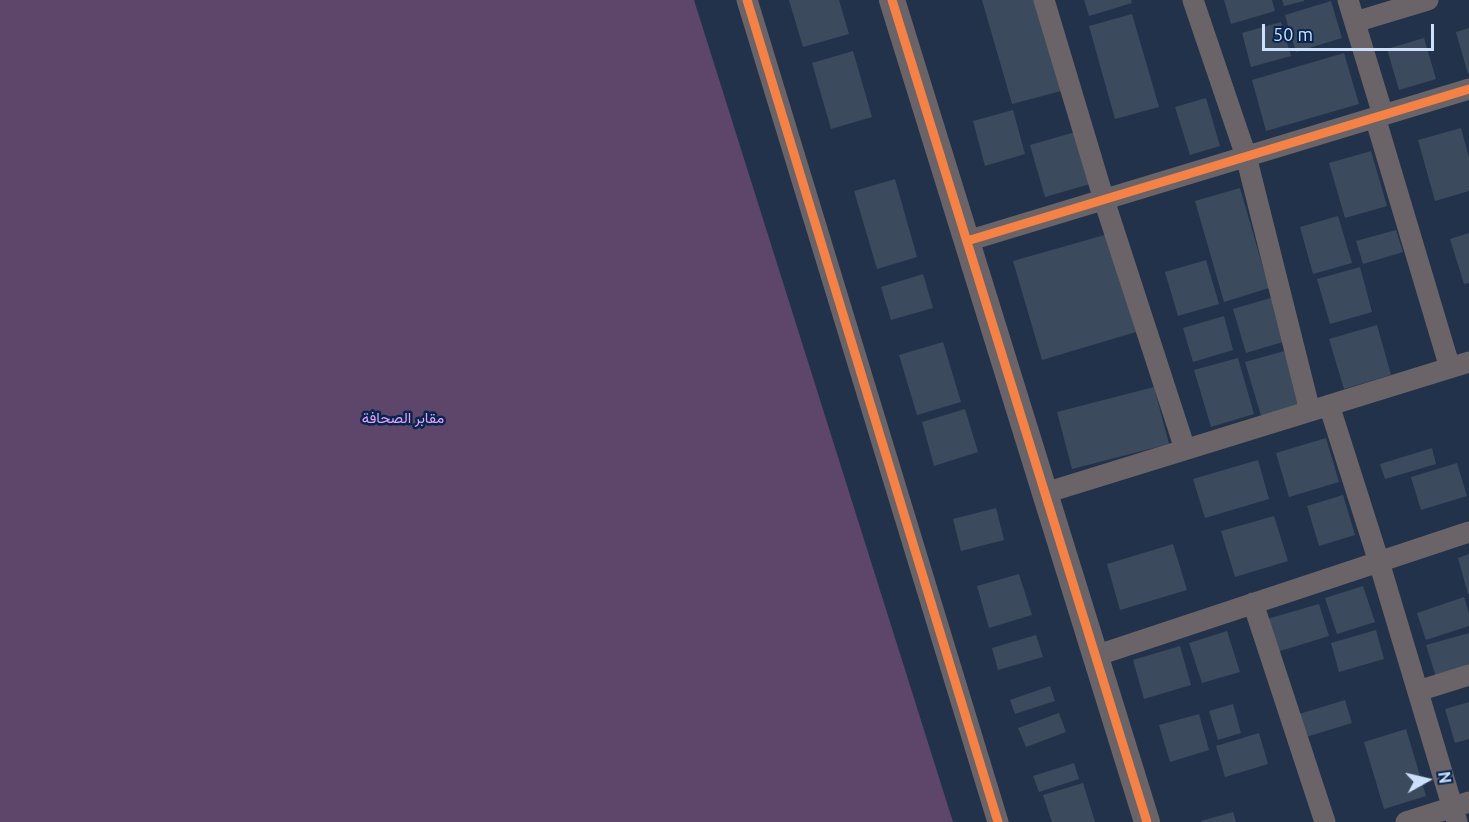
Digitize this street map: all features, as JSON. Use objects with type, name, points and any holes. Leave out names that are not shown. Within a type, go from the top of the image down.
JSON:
[{"type":"street","points":[[747,0],[998,822]]},
{"type":"street","points":[[892,0],[1147,822]]},
{"type":"street","points":[[1044,0],[1104,200],[1185,449]]},
{"type":"street","points":[[1193,0],[1246,156],[1320,408],[1379,562],[1418,691],[1459,811],[1406,822]]},
{"type":"street","points":[[1045,492],[1459,365],[1379,116],[1348,0]]},
{"type":"street","points":[[1355,22],[1428,0]]},
{"type":"street","points":[[967,241],[1469,89]]},
{"type":"street","points":[[1095,656],[1469,532]]},
{"type":"street","points":[[1253,603],[1325,822]]},
{"type":"street","points":[[1418,691],[1469,675]]},
{"type":"green space","name":"مقابر الصحافة","points":[[0,0],[694,0],[953,822],[0,822]]},
{"type":"building","points":[[789,0],[839,0],[849,34],[803,47]]},
{"type":"building","points":[[982,0],[1034,0],[1061,91],[1012,104]]},
{"type":"building","points":[[1084,0],[1131,0],[1132,3],[1089,16]]},
{"type":"building","points":[[1224,0],[1272,0],[1275,11],[1231,24]]},
{"type":"building","points":[[1282,0],[1304,0],[1304,1],[1284,6]]},
{"type":"building","points":[[1331,1],[1342,38],[1296,52],[1285,15]]},
{"type":"building","points":[[1132,14],[1159,107],[1115,119],[1089,26]]},
{"type":"building","points":[[1281,22],[1291,56],[1251,67],[1242,33]]},
{"type":"building","points":[[1469,28],[1469,73],[1468,74],[1456,32]]},
{"type":"building","points":[[1424,38],[1436,79],[1399,90],[1387,49]]},
{"type":"building","points":[[853,51],[872,117],[831,129],[812,63]]},
{"type":"building","points":[[1344,53],[1359,104],[1266,131],[1252,80]]},
{"type":"building","points":[[1206,98],[1220,146],[1190,155],[1175,107]]},
{"type":"building","points":[[1013,110],[1025,154],[985,166],[973,121]]},
{"type":"building","points":[[1461,128],[1469,157],[1469,191],[1435,201],[1418,140]]},
{"type":"building","points":[[1075,132],[1090,184],[1045,197],[1030,145]]},
{"type":"building","points":[[1371,151],[1387,206],[1345,218],[1329,163]]},
{"type":"building","points":[[895,179],[917,257],[877,269],[854,191]]},
{"type":"building","points":[[1240,188],[1269,288],[1224,302],[1195,201]]},
{"type":"building","points":[[1338,216],[1352,263],[1313,274],[1300,227]]},
{"type":"building","points":[[1396,230],[1403,252],[1363,264],[1356,241]]},
{"type":"building","points":[[1469,233],[1469,283],[1464,284],[1450,239]]},
{"type":"building","points":[[1108,234],[1136,332],[1042,360],[1013,261]]},
{"type":"building","points":[[1206,260],[1219,304],[1178,316],[1165,272]]},
{"type":"building","points":[[1360,267],[1372,312],[1330,324],[1317,279]]},
{"type":"building","points":[[923,274],[933,308],[891,320],[881,287]]},
{"type":"building","points":[[1274,297],[1286,341],[1246,353],[1233,309]]},
{"type":"building","points":[[1224,316],[1233,350],[1193,362],[1183,328]]},
{"type":"building","points":[[1377,325],[1391,375],[1344,389],[1329,339]]},
{"type":"building","points":[[943,342],[961,402],[917,415],[899,355]]},
{"type":"building","points":[[1288,350],[1305,407],[1262,419],[1245,362]]},
{"type":"building","points":[[1238,358],[1254,414],[1211,427],[1194,370]]},
{"type":"building","points":[[1154,387],[1169,444],[1072,469],[1057,412]]},
{"type":"building","points":[[965,409],[978,452],[934,466],[922,422]]},
{"type":"building","points":[[1326,438],[1339,482],[1289,497],[1276,453]]},
{"type":"building","points":[[1432,448],[1436,464],[1385,479],[1380,464]]},
{"type":"building","points":[[1258,460],[1269,499],[1205,518],[1193,479]]},
{"type":"building","points":[[1457,463],[1467,496],[1421,510],[1411,477]]},
{"type":"building","points":[[1343,495],[1355,535],[1319,546],[1307,506]]},
{"type":"building","points":[[996,508],[1004,540],[961,551],[953,519]]},
{"type":"building","points":[[1274,516],[1288,561],[1235,577],[1221,531]]},
{"type":"building","points":[[1173,544],[1187,590],[1120,610],[1107,564]]},
{"type":"building","points":[[1469,554],[1469,594],[1468,594],[1458,558]]},
{"type":"building","points":[[1019,574],[1032,615],[989,628],[977,586]]},
{"type":"building","points":[[1363,586],[1375,622],[1337,634],[1325,598]]},
{"type":"building","points":[[1464,597],[1469,613],[1469,626],[1426,640],[1417,613]]},
{"type":"building","points":[[1319,604],[1329,636],[1277,652],[1267,619]]},
{"type":"building","points":[[1376,630],[1384,659],[1339,672],[1331,643]]},
{"type":"building","points":[[1227,631],[1240,672],[1202,683],[1189,643]]},
{"type":"building","points":[[1469,633],[1469,667],[1436,677],[1426,645]]},
{"type":"building","points":[[1036,635],[1043,657],[998,670],[992,648]]},
{"type":"building","points":[[1180,646],[1191,685],[1144,699],[1133,660]]},
{"type":"building","points":[[1050,686],[1055,701],[1015,714],[1010,700]]},
{"type":"building","points":[[1345,700],[1352,723],[1306,737],[1299,714]]},
{"type":"building","points":[[1469,702],[1469,739],[1455,743],[1445,709]]},
{"type":"building","points":[[1233,704],[1241,733],[1218,740],[1209,711]]},
{"type":"building","points":[[1059,713],[1066,732],[1026,747],[1018,728]]},
{"type":"building","points":[[1199,714],[1209,750],[1170,762],[1159,725]]},
{"type":"building","points":[[1406,729],[1426,796],[1384,809],[1364,742]]},
{"type":"building","points":[[1259,733],[1268,764],[1225,777],[1216,746]]},
{"type":"building","points":[[1074,763],[1079,779],[1039,792],[1033,776]]},
{"type":"building","points":[[1083,783],[1095,822],[1052,822],[1043,795]]},
{"type":"building","points":[[1233,812],[1236,822],[1201,821]]},
{"type":"cycle path","points":[[747,0],[998,822]]},
{"type":"cycle path","points":[[892,0],[1147,822]]},
{"type":"cycle path","points":[[967,241],[1469,89]]}]
